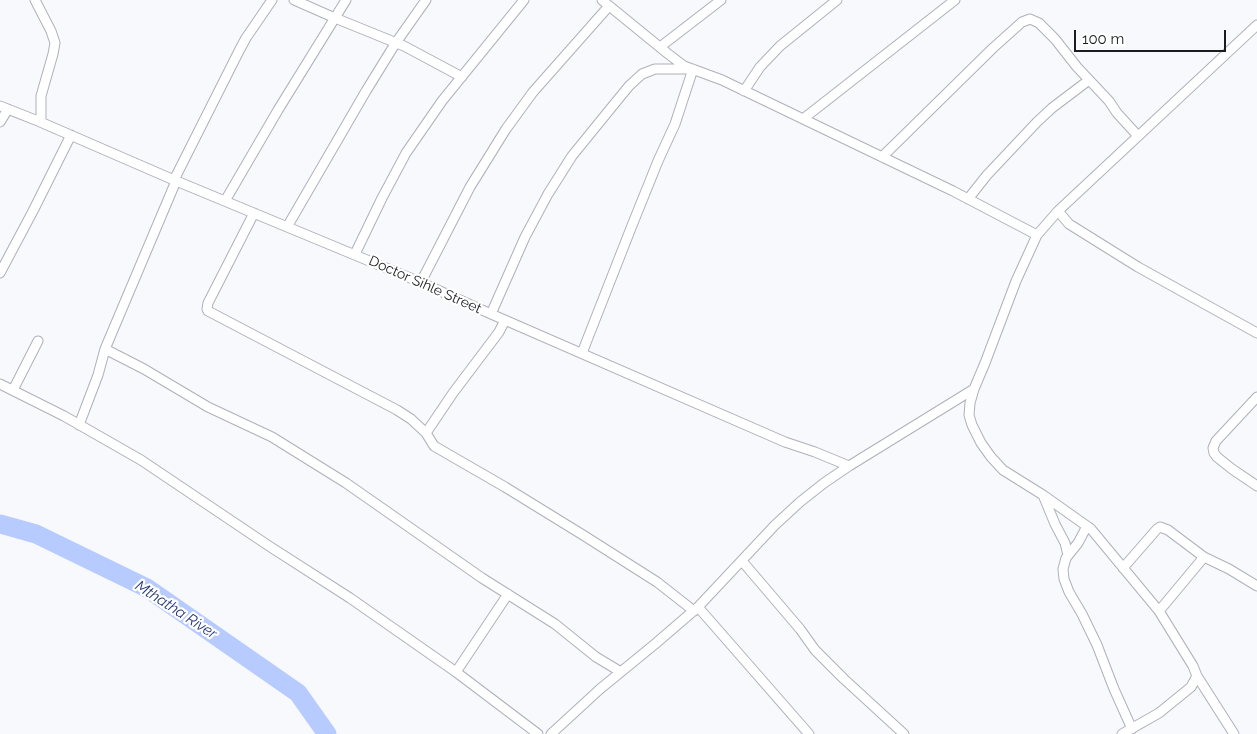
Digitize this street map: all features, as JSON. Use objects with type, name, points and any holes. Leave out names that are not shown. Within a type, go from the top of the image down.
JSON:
[{"type":"street","points":[[36,0],[55,43],[41,96],[41,122]]},
{"type":"street","points":[[79,425],[98,375],[105,349],[175,180],[243,44],[272,0]]},
{"type":"street","points":[[294,0],[404,46],[462,77]]},
{"type":"street","points":[[224,201],[346,0]]},
{"type":"street","points":[[287,227],[366,91],[426,0]]},
{"type":"street","points":[[355,254],[406,153],[442,101],[524,0]]},
{"type":"street","points":[[602,0],[679,62],[882,157],[1037,235]]},
{"type":"street","points":[[660,48],[721,0]]},
{"type":"street","points":[[744,91],[768,58],[790,37],[837,0]]},
{"type":"street","points":[[803,120],[955,0]]},
{"type":"street","points":[[421,282],[470,187],[506,129],[533,92],[610,6]]},
{"type":"street","points":[[882,157],[994,48],[1027,20],[1034,20],[1039,23],[1056,39],[1077,67],[1138,136]]},
{"type":"street","points":[[1234,734],[1159,611],[1091,529],[1043,495],[1003,470],[990,457],[981,443],[969,415],[974,389],[1016,281],[1037,235],[1058,211],[1257,25]]},
{"type":"street","points":[[490,314],[525,238],[548,194],[572,156],[617,101],[647,71],[655,69],[693,69]]},
{"type":"street","points":[[582,353],[634,220],[675,124],[693,69]]},
{"type":"street","points":[[968,199],[1037,122],[1089,80]]},
{"type":"street","points":[[0,122],[4,107]]},
{"type":"street","name":"Doctor Sihle Street","points":[[4,107],[224,201],[421,282],[490,314],[785,442],[849,466]]},
{"type":"street","points":[[0,273],[34,211],[71,135]]},
{"type":"street","points":[[1058,211],[1069,224],[1124,258],[1257,333]]},
{"type":"street","points":[[254,213],[208,303],[208,311],[397,410],[411,419],[426,434],[434,446],[583,535],[696,609],[809,734]]},
{"type":"street","points":[[426,434],[453,393],[496,336],[505,320]]},
{"type":"street","points":[[13,390],[38,341]]},
{"type":"street","points":[[105,349],[144,369],[208,407],[272,437],[346,483],[555,624],[596,657],[621,672]]},
{"type":"street","points":[[0,384],[141,460],[350,598],[456,672],[538,734]]},
{"type":"street","points":[[551,734],[600,689],[696,609],[775,525],[800,502],[849,466],[974,389]]},
{"type":"street","points":[[1257,396],[1216,441],[1213,448],[1217,457],[1257,486]]},
{"type":"street","points":[[1043,495],[1055,524],[1066,543],[1068,555]]},
{"type":"street","points":[[1087,526],[1064,563],[1066,585],[1097,645],[1114,689],[1136,727],[1145,734]]},
{"type":"street","points":[[1123,568],[1157,529],[1163,527],[1204,556],[1257,586]]},
{"type":"street","points":[[1159,611],[1204,556]]},
{"type":"street","points":[[742,561],[800,629],[815,650],[904,734]]},
{"type":"street","points":[[456,672],[508,594]]},
{"type":"street","points":[[1122,734],[1159,713],[1191,687],[1197,676]]},
{"type":"waterway","name":"Mthatha River","points":[[0,524],[36,534],[147,588],[298,693],[327,734]]}]
